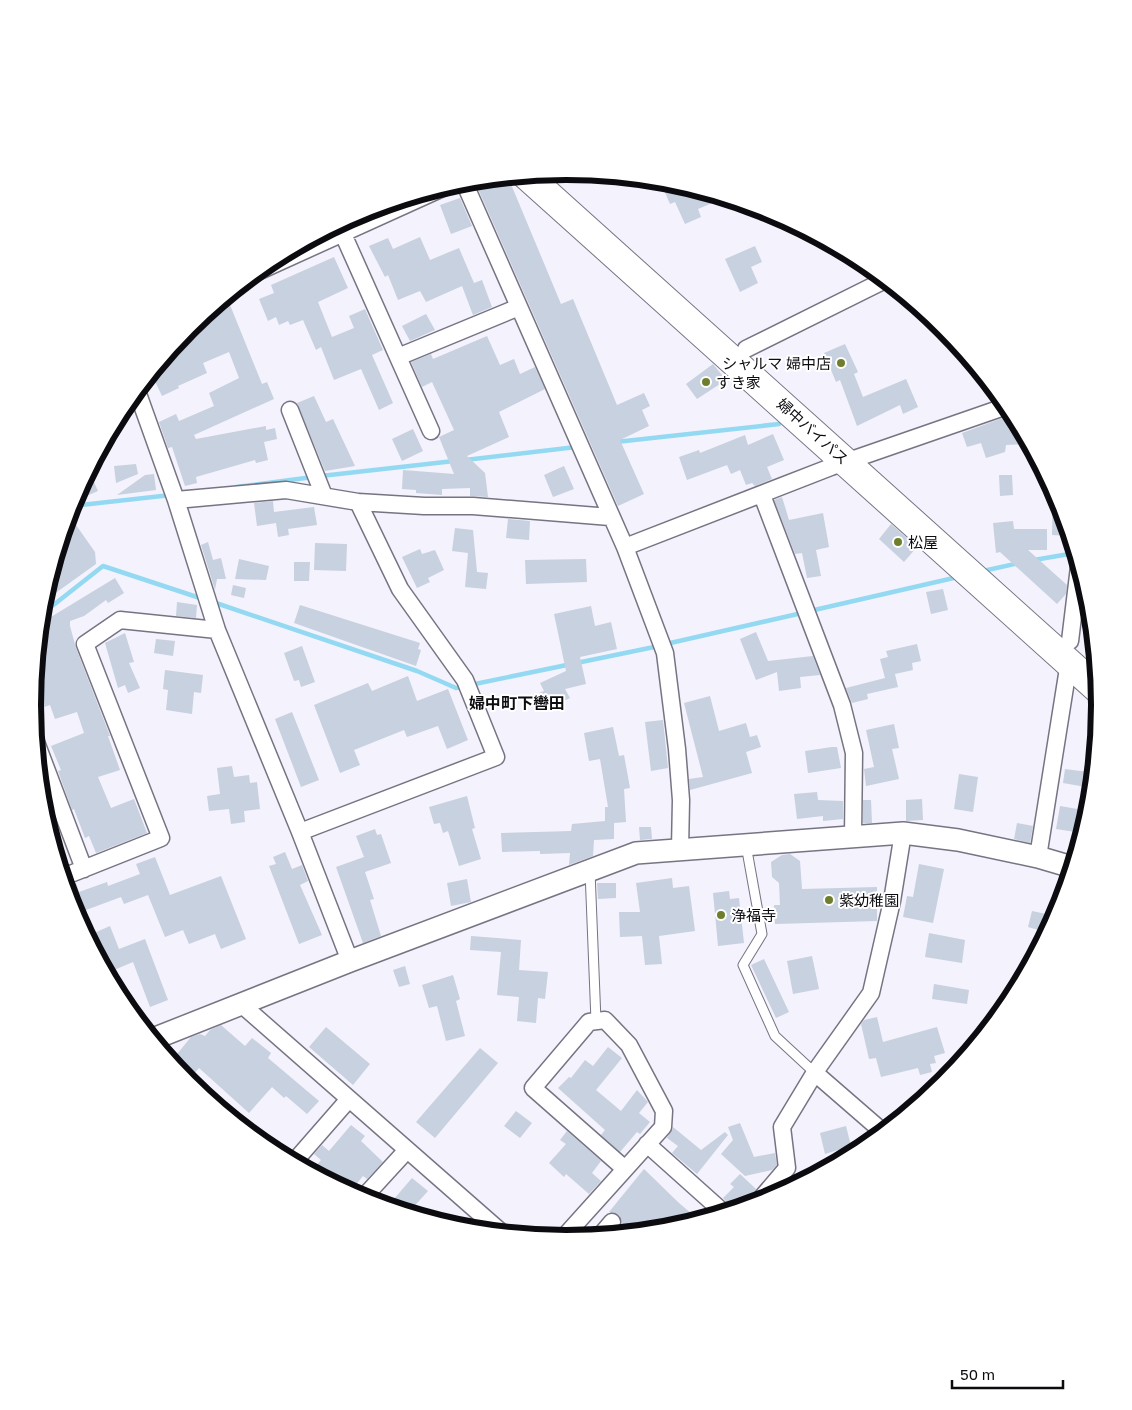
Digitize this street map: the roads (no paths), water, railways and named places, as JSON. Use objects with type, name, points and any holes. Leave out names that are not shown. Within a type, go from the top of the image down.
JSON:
[{"type":"highway","name":"婦中バイパス","points":[[555,180],[746,349],[855,459]]},
{"type":"highway","name":"婦中バイパス","points":[[533,181],[855,459],[1069,652],[1090,679]]},
{"type":"highway","name":"婦中バイパス","points":[[1069,652],[1089,661]]},
{"type":"street","points":[[467,190],[610,517],[625,547],[665,653],[677,749],[681,800],[680,849]]},
{"type":"street","points":[[304,251],[403,206]]},
{"type":"street","points":[[342,234],[431,431]]},
{"type":"street","points":[[746,349],[878,284]]},
{"type":"street","points":[[398,357],[519,307]]},
{"type":"street","points":[[140,399],[176,500],[217,630],[300,832],[350,962]]},
{"type":"street","points":[[625,547],[855,459],[999,409]]},
{"type":"street","points":[[290,410],[324,496]]},
{"type":"street","points":[[176,500],[286,490],[358,502],[424,506],[473,506],[610,517]]},
{"type":"street","points":[[762,495],[842,705],[854,753],[853,836]]},
{"type":"street","points":[[300,832],[496,757],[465,680],[400,589],[358,502]]},
{"type":"street","points":[[1038,857],[1069,652],[1077,585]]},
{"type":"street","points":[[69,875],[161,838],[84,644],[120,620],[217,630]]},
{"type":"street","points":[[48,788],[84,869]]},
{"type":"street","points":[[769,1189],[787,1168],[782,1128],[815,1072],[871,993],[892,901],[903,833]]},
{"type":"street","points":[[160,1036],[636,854],[680,849],[903,833],[958,840],[1038,857],[1066,865]]},
{"type":"street","points":[[241,1004],[492,1224]]},
{"type":"street","points":[[570,1230],[663,1127],[664,1111],[629,1046],[605,1020],[589,1022],[533,1088],[625,1169]]},
{"type":"street","points":[[815,1072],[877,1127]]},
{"type":"street","points":[[299,1156],[349,1099]]},
{"type":"street","points":[[647,1144],[718,1207]]},
{"type":"street","points":[[369,1191],[407,1150]]},
{"type":"street","points":[[607,1228],[612,1222]]},
{"type":"lane","points":[[746,845],[762,934],[743,965],[775,1036],[815,1072]]},
{"type":"lane","points":[[590,871],[596,1022]]},
{"type":"waterway","points":[[616,442],[779,424]]},
{"type":"waterway","points":[[465,460],[576,447]]},
{"type":"waterway","points":[[321,476],[454,461]]},
{"type":"waterway","points":[[236,487],[313,477]]},
{"type":"waterway","points":[[81,505],[171,495]]},
{"type":"waterway","points":[[1034,560],[1068,554]]},
{"type":"waterway","points":[[983,571],[1019,563]]},
{"type":"waterway","points":[[50,607],[103,566],[203,599]]},
{"type":"waterway","points":[[810,611],[958,577]]},
{"type":"waterway","points":[[213,602],[417,671],[456,688],[463,687]]},
{"type":"waterway","points":[[666,644],[802,613]]},
{"type":"waterway","points":[[470,685],[659,646]]},
{"type":"place","name":"シャルマ 婦中店","points":[[841,363]]},
{"type":"place","name":"すき家","points":[[706,382]]},
{"type":"place","name":"松屋","points":[[898,542]]},
{"type":"place","name":"紫幼稚園","points":[[829,900]]},
{"type":"place","name":"浄福寺","points":[[721,915]]},
{"type":"district","name":"婦中町下轡田","points":[[517,703]]}]
